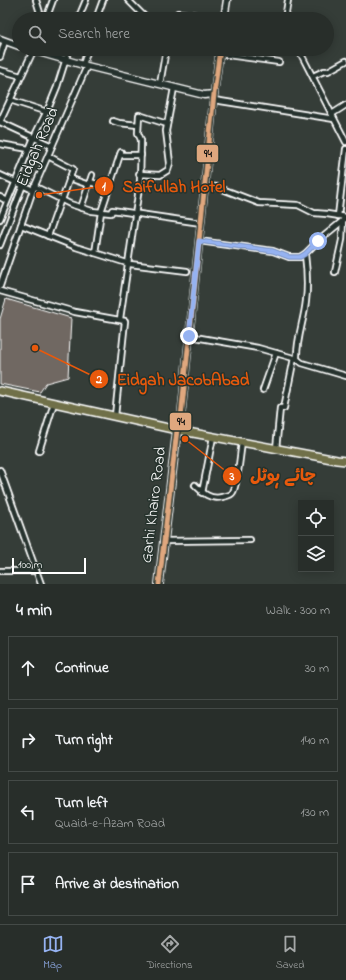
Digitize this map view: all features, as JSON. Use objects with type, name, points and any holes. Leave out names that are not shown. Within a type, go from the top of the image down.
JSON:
[{"type":"main road","points":[[0,391],[177,430],[346,461]]},
{"type":"main road","name":"Garhi Khairo Road","points":[[159,584],[177,430]]},
{"type":"street","points":[[36,0],[39,12]]},
{"type":"street","points":[[49,12],[53,0]]},
{"type":"street","points":[[81,12],[86,0]]},
{"type":"street","points":[[99,12],[103,0]]},
{"type":"street","points":[[128,0],[140,12]]},
{"type":"street","points":[[226,12],[227,0]]},
{"type":"street","points":[[286,12],[288,0]]},
{"type":"street","points":[[0,57],[2,40],[12,44]]},
{"type":"street","points":[[29,56],[0,122],[52,146]]},
{"type":"street","points":[[55,56],[85,66],[204,95],[334,119]]},
{"type":"street","points":[[0,219],[15,181],[57,87],[67,56]]},
{"type":"street","name":"Eidgah Road","points":[[0,286],[34,188],[85,66],[87,56]]},
{"type":"street","points":[[160,84],[165,56]]},
{"type":"street","points":[[177,430],[180,426],[219,56]]},
{"type":"street","points":[[244,56],[280,62]]},
{"type":"street","points":[[302,56],[346,142]]},
{"type":"street","points":[[313,76],[324,71],[328,71],[346,61]]},
{"type":"street","points":[[0,70],[21,76]]},
{"type":"street","points":[[139,174],[160,175],[168,170],[170,162],[166,131],[174,88]]},
{"type":"street","points":[[10,100],[46,112]]},
{"type":"street","points":[[332,114],[346,105]]},
{"type":"street","points":[[120,319],[140,181],[139,174],[142,140],[138,133],[139,115],[167,124]]},
{"type":"street","points":[[113,121],[138,125]]},
{"type":"street","points":[[0,144],[29,149]]},
{"type":"street","points":[[338,216],[344,183],[346,149]]},
{"type":"street","points":[[95,253],[101,212],[121,154],[140,155]]},
{"type":"street","points":[[48,156],[72,169],[48,236]]},
{"type":"street","points":[[0,175],[81,208],[111,213],[112,210],[201,223]]},
{"type":"street","points":[[81,208],[92,175]]},
{"type":"street","points":[[69,178],[109,188]]},
{"type":"street","points":[[0,245],[23,185]]},
{"type":"street","points":[[205,186],[217,187],[259,203],[298,205],[314,214],[327,214],[345,219]]},
{"type":"street","points":[[0,197],[7,201]]},
{"type":"street","points":[[199,241],[273,251],[289,257],[300,257],[345,219]]},
{"type":"street","points":[[335,272],[345,219]]},
{"type":"street","points":[[21,225],[128,264],[187,271]]},
{"type":"street","points":[[276,449],[280,408],[284,408],[306,302],[307,276],[305,254]]},
{"type":"street","points":[[0,291],[75,312],[125,320],[115,416]]},
{"type":"street","points":[[189,336],[258,348],[346,376]]},
{"type":"street","points":[[263,390],[276,353]]},
{"type":"street","points":[[39,451],[54,403]]},
{"type":"street","points":[[202,493],[213,437]]},
{"type":"street","points":[[195,486],[205,495],[217,498],[228,496],[232,493],[235,486],[242,443]]},
{"type":"street","points":[[0,470],[41,584]]},
{"type":"street","points":[[164,541],[250,540]]},
{"type":"street","points":[[0,571],[36,571]]},
{"type":"building","points":[[6,299],[71,318],[68,377],[46,383],[40,392],[0,384],[0,319]]},
{"type":"transit line","name":"94","points":[[159,584],[177,430],[180,427],[219,56]]},
{"type":"place","name":"Saifullah Hotel","points":[[39,195]]},
{"type":"place","name":"Eidgah JacobAbad","points":[[35,348]]},
{"type":"place","name":"چائے ہوٹل","points":[[185,439]]},
{"type":"route","points":[[189,336],[199,241],[246,246],[273,251],[289,257],[300,257],[318,241]]}]
